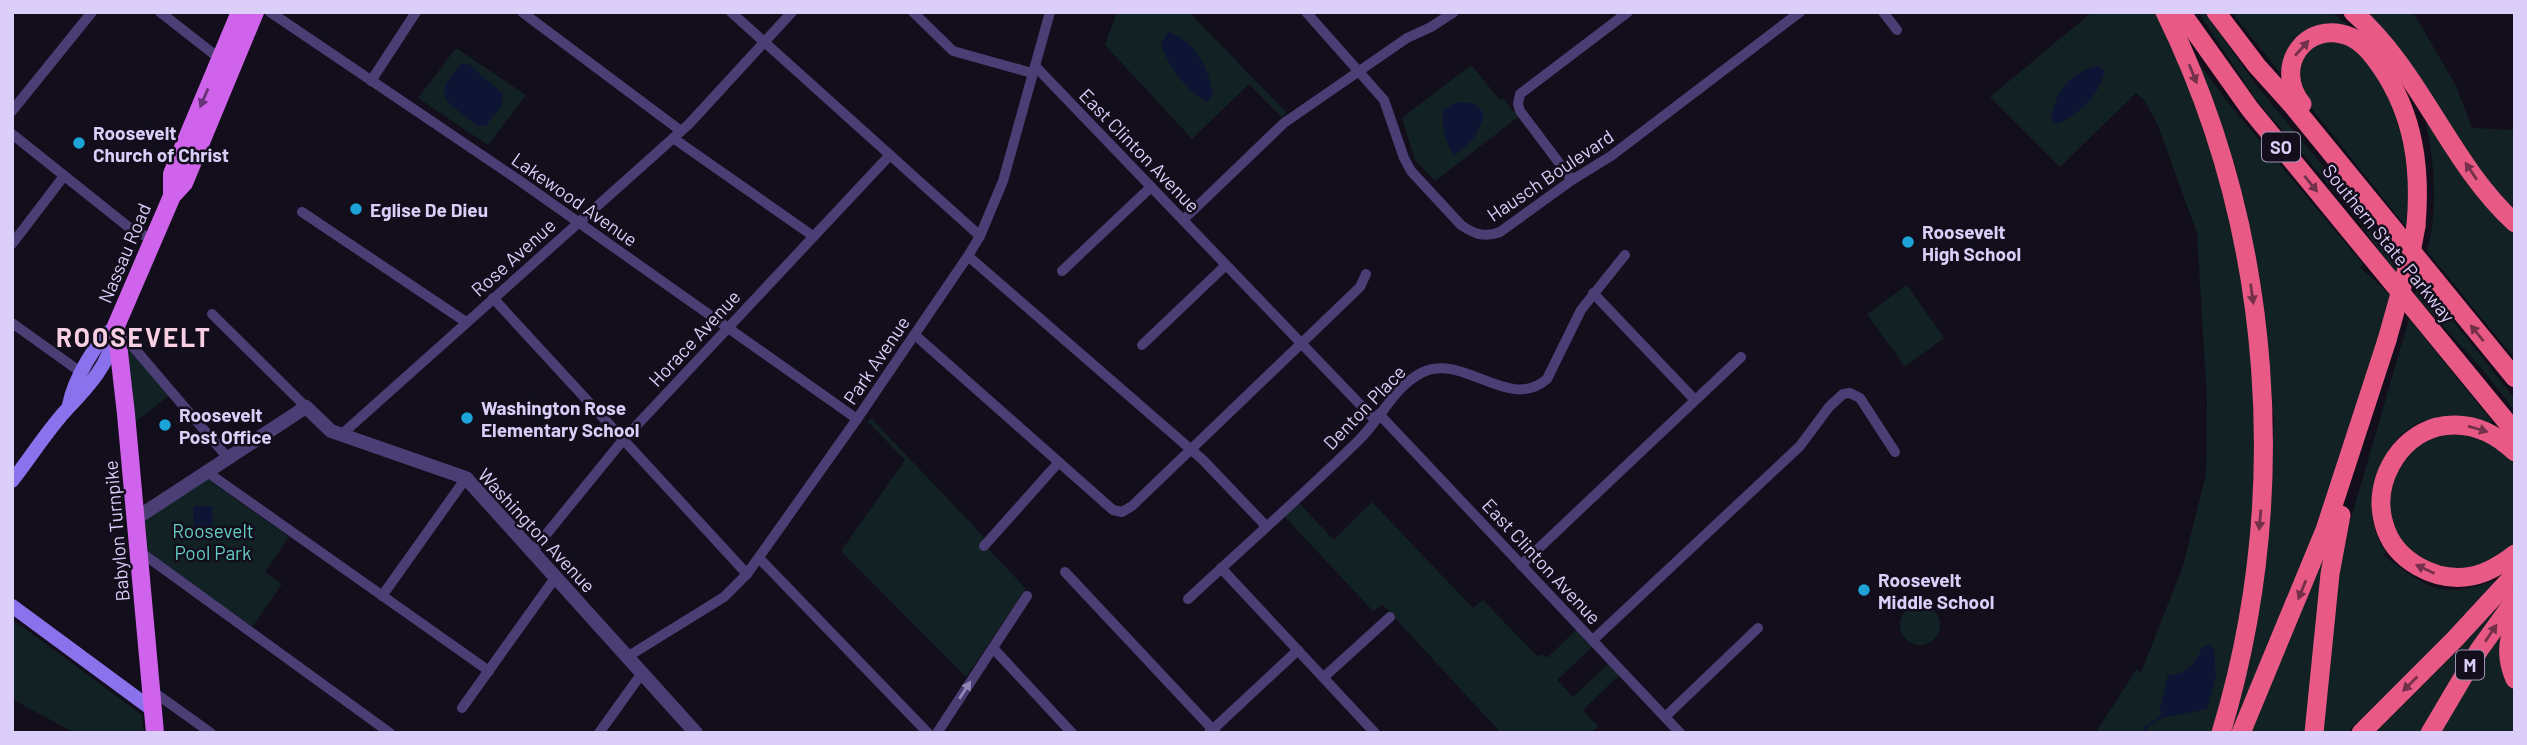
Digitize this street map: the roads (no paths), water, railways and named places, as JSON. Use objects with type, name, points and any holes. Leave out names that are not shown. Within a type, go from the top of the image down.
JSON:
[{"type":"highway","points":[[2165,12],[2203,101],[2232,193],[2250,278],[2262,383],[2262,478],[2254,577],[2242,647],[2221,733]]},
{"type":"highway","name":"Southern State Parkway","points":[[2181,12],[2250,109],[2515,432]]},
{"type":"highway","name":"Southern State Parkway","points":[[2216,12],[2257,66],[2293,106],[2515,378]]},
{"type":"highway","points":[[2241,733],[2325,530],[2414,272],[2420,228],[2425,167],[2421,137],[2413,109],[2384,56],[2338,12]]},
{"type":"highway","points":[[2353,12],[2388,48],[2478,180],[2515,223]]},
{"type":"highway","points":[[2375,208],[2341,152],[2300,102],[2290,84],[2290,70],[2297,51],[2305,42],[2321,34],[2343,34],[2362,44],[2380,64],[2398,96],[2408,120],[2416,155],[2420,228]]},
{"type":"highway","points":[[2314,733],[2330,574],[2337,535],[2391,340]]},
{"type":"highway","points":[[2515,452],[2493,434],[2478,428],[2452,425],[2427,431],[2412,439],[2394,459],[2385,478],[2381,506],[2384,524],[2396,547],[2416,565],[2431,573],[2449,577],[2474,575],[2491,569],[2515,554]]},
{"type":"highway","name":"M","points":[[2361,733],[2454,640],[2515,574]]},
{"type":"highway","name":"M","points":[[2430,733],[2479,650],[2515,600]]},
{"type":"highway","points":[[2515,622],[2508,651],[2509,664],[2515,679]]},
{"type":"main road","name":"Nassau Road","points":[[172,196],[172,174],[240,12]]},
{"type":"main road","name":"Nassau Road","points":[[12,481],[69,407],[86,378],[104,334],[116,326],[172,196],[184,183],[256,12]]},
{"type":"main road","points":[[220,58],[225,65],[226,83]]},
{"type":"main road","name":"Babylon Turnpike","points":[[116,326],[155,733]]},
{"type":"main road","points":[[86,378],[106,377],[115,380],[123,390]]},
{"type":"main road","points":[[12,606],[153,710]]},
{"type":"street","points":[[12,111],[92,12]]},
{"type":"street","points":[[160,12],[220,58]]},
{"type":"street","name":"Lakewood Avenue","points":[[270,12],[728,327],[857,419]]},
{"type":"street","points":[[371,81],[416,12]]},
{"type":"street","points":[[522,12],[739,184],[813,236]]},
{"type":"street","points":[[731,12],[980,236]]},
{"type":"street","name":"Rose Avenue","points":[[341,435],[677,134],[792,12]]},
{"type":"street","points":[[913,12],[953,51],[1034,70]]},
{"type":"street","name":"Park Avenue","points":[[627,657],[724,597],[747,574],[968,256],[980,236],[1003,181],[1050,12]]},
{"type":"street","name":"Hausch Boulevard","points":[[1306,12],[1384,100],[1411,171],[1450,215],[1470,231],[1486,236],[1500,232],[1572,180],[1611,156],[1800,12]]},
{"type":"street","points":[[1572,180],[1520,111],[1520,94],[1628,12]]},
{"type":"street","points":[[1883,12],[1897,30]]},
{"type":"street","points":[[1183,220],[1284,123],[1445,14]]},
{"type":"street","name":"East Clinton Avenue","points":[[1034,70],[1151,187],[1336,380],[1377,417],[1521,565],[1665,717],[1674,731]]},
{"type":"street","points":[[12,134],[136,233],[153,238]]},
{"type":"street","name":"Horace Avenue","points":[[531,553],[623,440],[890,155]]},
{"type":"street","points":[[12,244],[64,176]]},
{"type":"street","points":[[1062,271],[1151,187]]},
{"type":"street","points":[[302,212],[466,322]]},
{"type":"street","name":"Denton Place","points":[[1188,599],[1362,437],[1410,381],[1421,373],[1435,368],[1454,370],[1512,389],[1526,390],[1547,379],[1581,310],[1625,255]]},
{"type":"street","points":[[968,256],[1203,460],[1266,526]]},
{"type":"street","points":[[1142,345],[1226,265]]},
{"type":"street","points":[[915,335],[1113,510],[1122,512],[1132,506],[1360,287],[1366,274]]},
{"type":"street","points":[[1593,293],[1695,400]]},
{"type":"street","points":[[493,298],[747,574]]},
{"type":"street","points":[[135,519],[306,407],[212,314]]},
{"type":"street","points":[[12,323],[86,378]]},
{"type":"street","points":[[116,326],[228,458]]},
{"type":"street","points":[[1521,565],[1741,357]]},
{"type":"street","points":[[1593,640],[1798,448],[1829,407],[1843,394],[1850,393],[1860,398],[1895,452]]},
{"type":"street","name":"Washington Avenue","points":[[306,407],[331,431],[466,478],[696,733]]},
{"type":"street","points":[[984,546],[1059,462]]},
{"type":"street","points":[[206,472],[489,671]]},
{"type":"street","points":[[383,596],[466,478]]},
{"type":"street","points":[[139,551],[390,733]]},
{"type":"street","points":[[759,558],[928,733]]},
{"type":"street","points":[[1221,568],[1376,733]]},
{"type":"street","points":[[1065,572],[1212,732],[1298,650]]},
{"type":"street","points":[[462,708],[555,578]]},
{"type":"street","points":[[937,733],[1027,596]]},
{"type":"street","points":[[1324,677],[1390,617]]},
{"type":"street","points":[[1665,717],[1758,628]]},
{"type":"street","points":[[993,648],[1072,733]]},
{"type":"street","points":[[599,733],[642,673]]},
{"type":"street","points":[[151,690],[211,733]]},
{"type":"water","points":[[1168,32],[1193,48],[1204,64],[1213,94],[1207,102],[1178,77],[1168,60],[1161,43]]},
{"type":"water","points":[[461,64],[469,64],[503,94],[502,105],[486,126],[477,126],[447,102],[444,93],[446,83]]},
{"type":"water","points":[[2098,66],[2105,71],[2098,89],[2087,103],[2074,115],[2057,124],[2051,120],[2060,93],[2072,78]]},
{"type":"water","points":[[1456,102],[1474,103],[1484,113],[1474,137],[1454,155],[1444,134],[1443,110]]},
{"type":"water","points":[[193,506],[212,506],[213,538],[194,539]]},
{"type":"water","points":[[2209,645],[2214,649],[2216,677],[2207,709],[2161,718],[2160,709],[2168,675],[2180,673],[2190,667],[2202,647]]},
{"type":"waterway","points":[[2144,733],[2146,727],[2163,716]]},
{"type":"place","name":"Roosevelt Church of Christ","points":[[79,143]]},
{"type":"place","name":"Eglise De Dieu","points":[[356,209]]},
{"type":"place","name":"Roosevelt High School","points":[[1908,242]]},
{"type":"place","name":"Washington Rose Elementary School","points":[[467,418]]},
{"type":"place","name":"Roosevelt Post Office","points":[[165,425]]},
{"type":"place","name":"Roosevelt Middle School","points":[[1864,590]]},
{"type":"district","name":"ROOSEVELT","points":[[134,336]]},
{"type":"park label","name":"Roosevelt Pool Park","points":[[213,541]]}]
